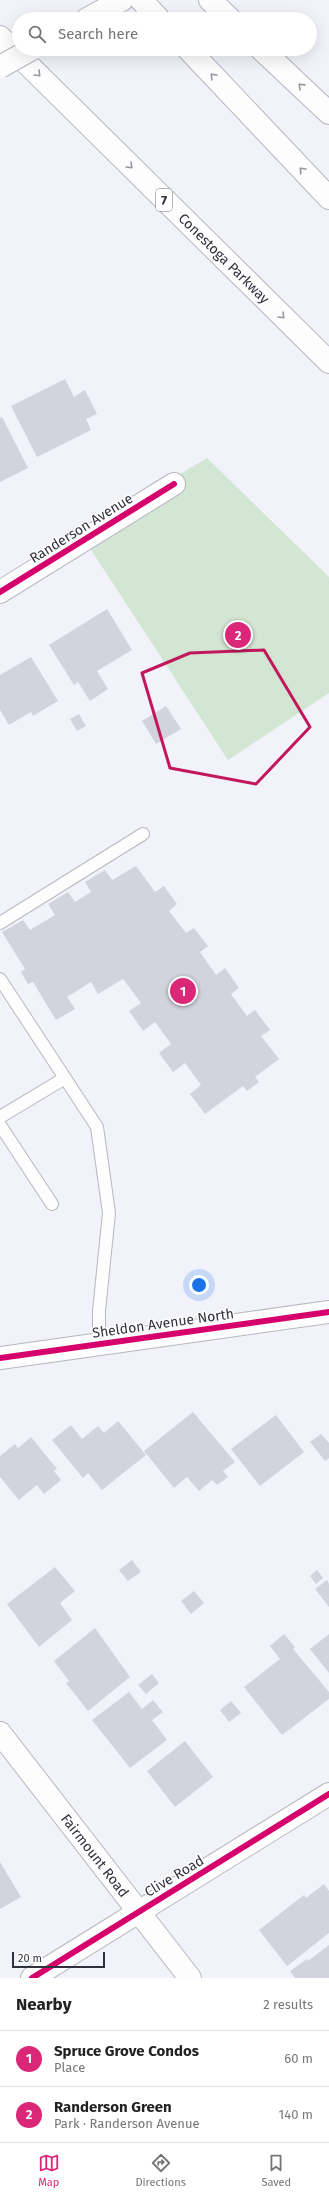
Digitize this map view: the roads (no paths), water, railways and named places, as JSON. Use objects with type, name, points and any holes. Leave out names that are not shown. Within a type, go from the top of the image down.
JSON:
[{"type":"main road","points":[[100,12],[122,0]]},
{"type":"main road","points":[[142,0],[153,12]]},
{"type":"main road","points":[[210,0],[223,12]]},
{"type":"main road","name":"Conestoga Parkway","points":[[0,37],[12,49]]},
{"type":"main road","points":[[0,66],[19,56]]},
{"type":"main road","name":"Conestoga Parkway","points":[[19,56],[329,362]]},
{"type":"main road","points":[[195,56],[329,198]]},
{"type":"main road","points":[[268,56],[329,113]]},
{"type":"main road","name":"Randerson Avenue","points":[[0,592],[174,484]]},
{"type":"main road","name":"Sheldon Avenue North","points":[[0,1358],[329,1312]]},
{"type":"main road","name":"Fairmount Road","points":[[0,1733],[190,1978]]},
{"type":"main road","name":"Clive Road","points":[[32,1978],[329,1794]]},
{"type":"lane","points":[[0,923],[143,834]]},
{"type":"lane","points":[[0,979],[97,1127],[109,1213],[99,1311],[99,1344]]},
{"type":"lane","points":[[0,1117],[65,1078]]},
{"type":"lane","points":[[0,1125],[52,1204]]},
{"type":"place","name":"Randerson Green","points":[[238,635]]},
{"type":"place","name":"Spruce Grove Condos","points":[[183,991]]}]
